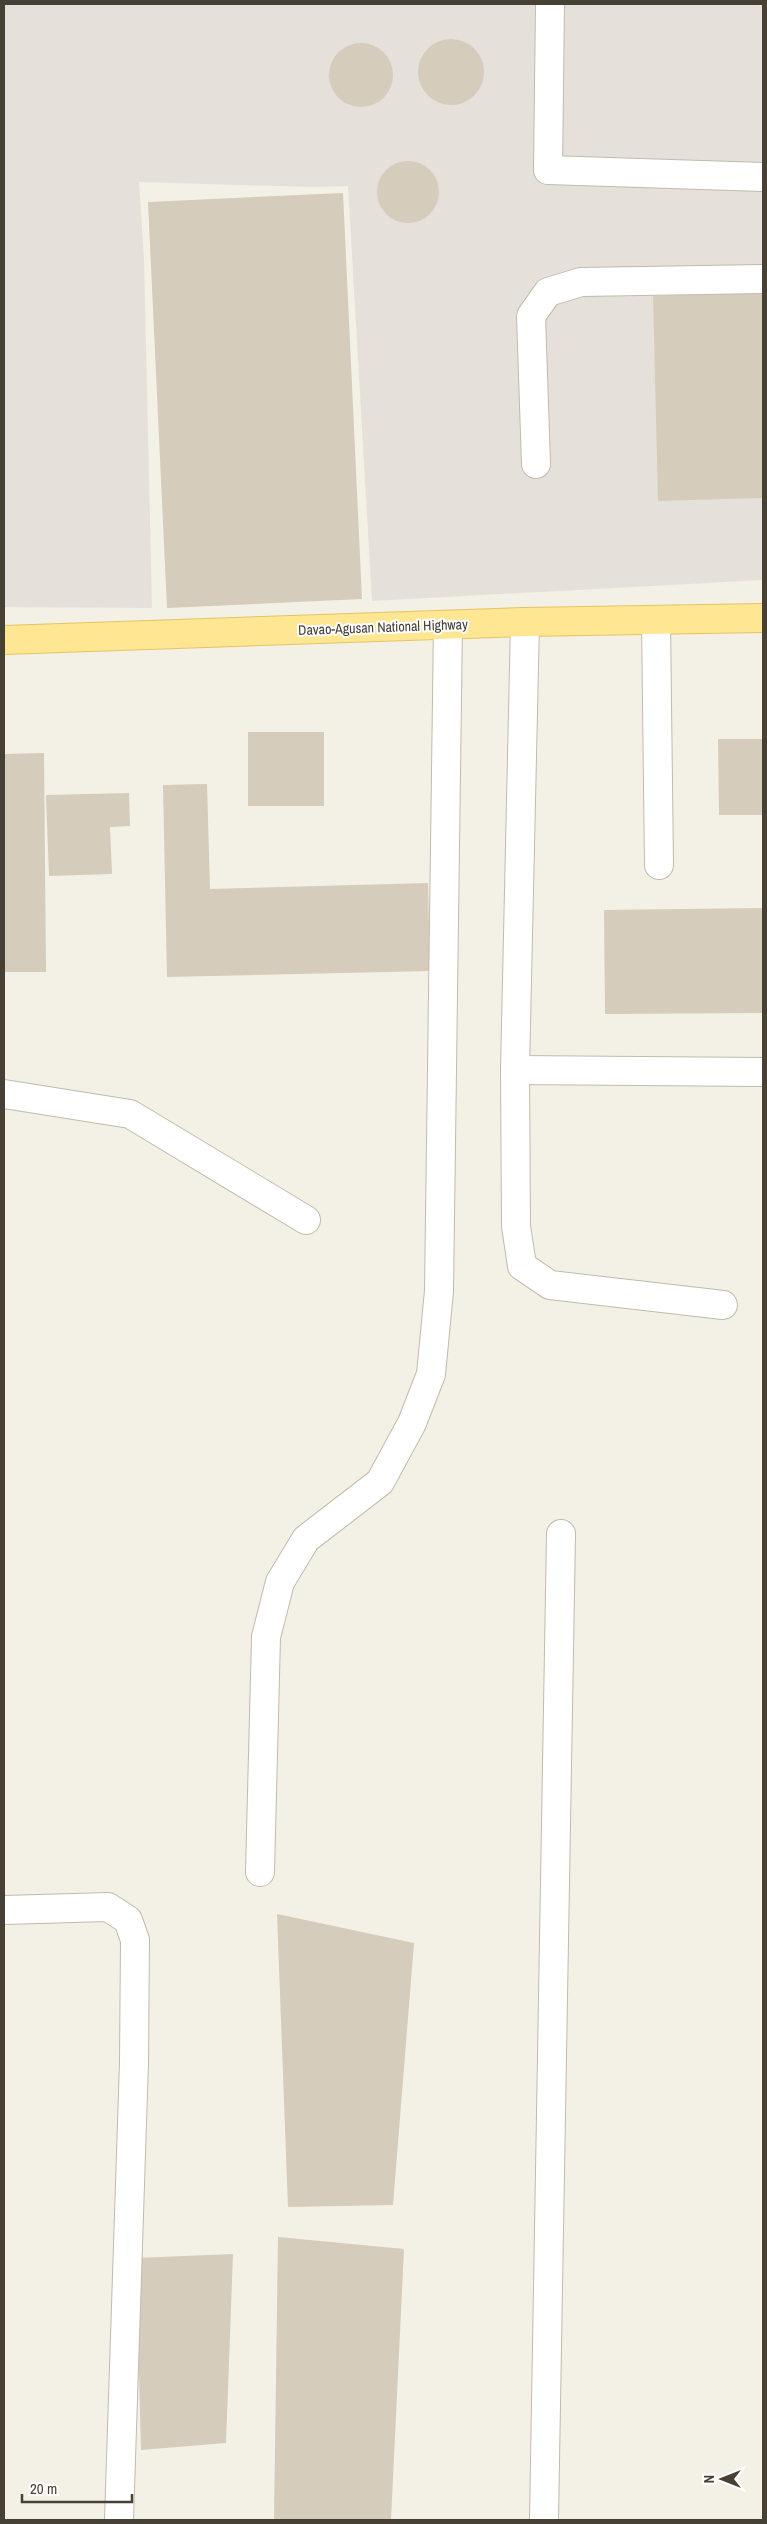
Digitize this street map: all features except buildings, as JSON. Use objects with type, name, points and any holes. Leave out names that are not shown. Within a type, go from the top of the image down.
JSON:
[{"type":"main road","name":"Davao-Agusan National Highway","points":[[4,640],[525,622],[763,618]]},
{"type":"street","points":[[550,4],[548,170],[763,178]]},
{"type":"street","points":[[536,464],[531,316],[548,292],[580,282],[763,279]]},
{"type":"street","points":[[656,620],[659,865]]},
{"type":"street","points":[[525,622],[515,1070],[516,1226],[522,1266],[550,1285],[723,1305]]},
{"type":"street","points":[[260,1872],[266,1637],[280,1582],[306,1539],[380,1482],[412,1423],[431,1374],[439,1291],[448,625]]},
{"type":"street","points":[[515,1070],[763,1072]]},
{"type":"street","points":[[4,1094],[130,1114],[306,1220]]},
{"type":"street","points":[[544,2520],[560,1534]]},
{"type":"street","points":[[4,1910],[108,1907],[128,1920],[135,1940],[134,2062],[119,2520]]},
{"type":"shaded area","points":[[4,4],[763,4],[763,580],[372,601],[348,186],[312,187],[139,182],[144,259],[152,608],[4,607]]}]
